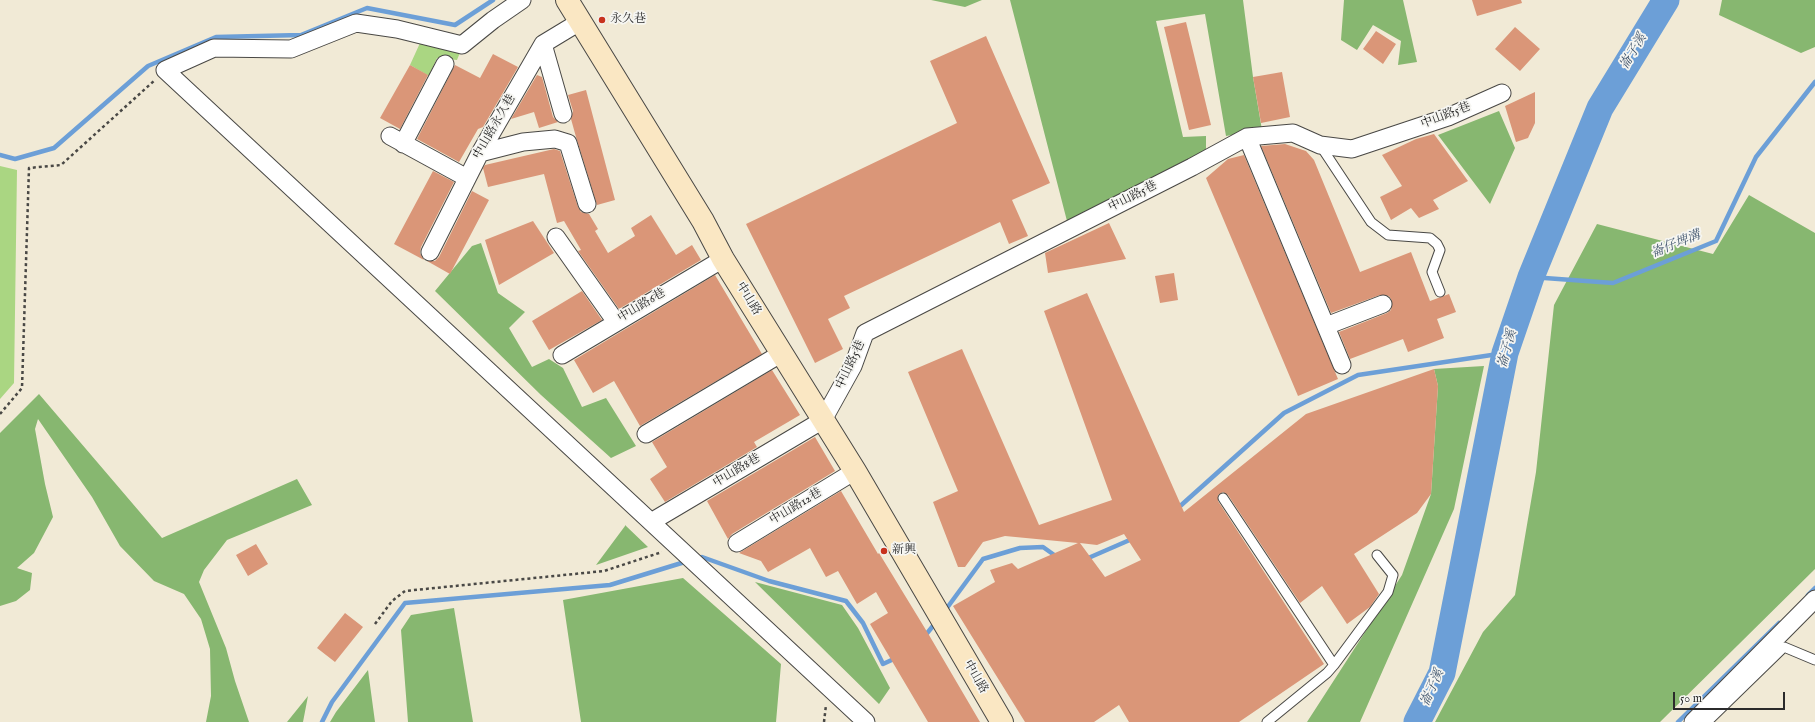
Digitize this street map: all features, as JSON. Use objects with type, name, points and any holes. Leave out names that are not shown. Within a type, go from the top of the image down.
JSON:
[{"type":"main road","name":"中山路","points":[[567,0],[703,221],[723,259],[855,471],[1002,722]]},
{"type":"street","points":[[522,0],[493,20],[462,45],[397,29],[356,23],[291,48],[214,48],[165,70],[866,722]]},
{"type":"street","name":"中山路永久巷","points":[[430,252],[480,153],[543,44],[581,21]]},
{"type":"street","points":[[543,44],[563,114]]},
{"type":"street","points":[[445,64],[396,140],[468,178]]},
{"type":"street","name":"中山路5巷","points":[[823,420],[853,366],[865,333],[1192,167],[1247,137],[1293,134],[1320,145],[1352,149],[1448,117],[1502,93]]},
{"type":"street","points":[[1247,137],[1342,365]]},
{"type":"street","points":[[480,153],[523,142],[555,139],[568,143],[587,204]]},
{"type":"street","points":[[556,237],[616,322]]},
{"type":"street","name":"中山路6巷","points":[[562,354],[723,259]]},
{"type":"street","points":[[1326,326],[1383,304]]},
{"type":"street","points":[[646,434],[782,353]]},
{"type":"street","name":"中山路8巷","points":[[651,522],[823,420]]},
{"type":"street","name":"中山路12巷","points":[[737,543],[855,471]]},
{"type":"street","points":[[1693,722],[1815,598]]},
{"type":"lane","points":[[1320,145],[1371,222],[1388,235],[1430,238],[1438,244],[1440,250],[1432,272],[1440,292]]},
{"type":"lane","points":[[1223,498],[1334,665]]},
{"type":"lane","points":[[1267,722],[1328,673],[1388,592],[1393,575],[1377,555]]},
{"type":"lane","points":[[1707,722],[1784,648],[1815,660]]},
{"type":"path","points":[[0,414],[22,388],[29,168],[61,165],[165,70]]},
{"type":"path","points":[[375,624],[392,601],[404,590],[604,571],[678,547]]},
{"type":"green space","points":[[931,0],[982,0],[965,7]]},
{"type":"green space","points":[[1010,0],[1243,0],[1253,77],[1262,130],[1226,136],[1205,14],[1156,21],[1183,137],[1206,136],[1206,150],[1067,221]]},
{"type":"green space","points":[[1344,0],[1403,0],[1417,62],[1398,65],[1401,41],[1373,25],[1357,50],[1341,40]]},
{"type":"green space","points":[[1722,0],[1815,0],[1815,47],[1801,53],[1719,15]]},
{"type":"green space","points":[[420,43],[461,50],[457,60],[437,58],[429,76],[410,65]]},
{"type":"green space","points":[[1499,111],[1515,148],[1490,204],[1438,135]]},
{"type":"green space","points":[[0,166],[17,170],[14,383],[0,399]]},
{"type":"green space","points":[[1749,195],[1815,233],[1815,569],[1660,722],[1435,722],[1483,632],[1515,595],[1536,472],[1554,305],[1597,224],[1713,254]]},
{"type":"green space","points":[[481,243],[498,293],[525,312],[509,328],[532,367],[549,359],[563,368],[582,407],[606,398],[636,446],[611,458],[541,395],[435,291],[472,246]]},
{"type":"green space","points":[[1484,366],[1454,509],[1360,722],[1307,722],[1402,575],[1431,494],[1438,386],[1434,369]]},
{"type":"green space","points":[[39,394],[162,538],[297,479],[312,505],[227,540],[204,570],[199,582],[226,648],[235,681],[249,722],[206,722],[211,696],[210,649],[201,619],[184,594],[154,581],[120,546],[92,497],[38,419],[35,429],[45,484],[53,517],[34,553],[17,568],[32,573],[30,590],[16,601],[0,606],[0,433]]},
{"type":"green space","points":[[625,526],[648,547],[596,565]]},
{"type":"green space","points":[[683,578],[781,664],[776,722],[581,722],[563,600]]},
{"type":"green space","points":[[755,582],[842,605],[858,628],[890,688],[879,704]]},
{"type":"green space","points":[[454,608],[473,722],[408,722],[401,630],[411,615]]},
{"type":"green space","points":[[368,670],[375,722],[330,722],[336,712]]},
{"type":"green space","points":[[308,696],[303,722],[287,722]]},
{"type":"building","points":[[1472,0],[1521,0],[1522,3],[1477,16]]},
{"type":"building","points":[[1186,22],[1211,125],[1189,130],[1164,27]]},
{"type":"building","points":[[1515,27],[1540,49],[1520,71],[1495,49]]},
{"type":"building","points":[[1376,31],[1396,44],[1383,64],[1363,49]]},
{"type":"building","points":[[986,36],[1050,183],[1012,200],[1028,236],[1009,244],[1000,222],[844,296],[850,308],[828,319],[843,349],[815,363],[746,224],[957,123],[930,61]]},
{"type":"building","points":[[493,54],[518,67],[483,127],[478,129],[459,162],[417,139],[455,65],[480,78]]},
{"type":"building","points":[[410,65],[428,75],[400,129],[380,118]]},
{"type":"building","points":[[1282,72],[1290,117],[1261,123],[1253,77]]},
{"type":"building","points":[[537,75],[542,77],[553,117],[558,122],[539,128],[534,112],[511,119]]},
{"type":"building","points":[[586,90],[615,200],[597,205],[571,119],[573,111],[568,95]]},
{"type":"building","points":[[1535,92],[1535,123],[1528,138],[1516,142],[1505,106]]},
{"type":"building","points":[[1434,134],[1468,181],[1433,200],[1439,209],[1419,218],[1411,208],[1391,220],[1380,197],[1402,186],[1382,155],[1416,139]]},
{"type":"building","points":[[1285,144],[1306,151],[1314,160],[1360,272],[1411,252],[1430,301],[1449,294],[1456,312],[1437,319],[1444,338],[1408,352],[1403,339],[1350,359],[1339,332],[1387,313],[1391,310],[1392,301],[1389,296],[1380,295],[1331,313],[1261,146]]},
{"type":"building","points":[[554,149],[560,151],[578,207],[581,212],[589,214],[598,229],[595,231],[608,253],[635,236],[631,228],[651,215],[676,255],[692,245],[701,260],[619,309],[578,251],[581,250],[564,221],[557,223],[544,174],[488,187],[483,168],[485,165]]},
{"type":"building","points":[[1244,155],[1338,379],[1298,396],[1206,178],[1228,159]]},
{"type":"building","points":[[433,171],[454,182],[421,247],[420,253],[424,260],[394,244]]},
{"type":"building","points":[[472,191],[489,200],[450,274],[427,261],[435,261],[439,257]]},
{"type":"building","points":[[533,221],[554,253],[499,285],[485,240]]},
{"type":"building","points":[[1109,223],[1126,259],[1048,273],[1045,253]]},
{"type":"building","points":[[1174,273],[1178,300],[1160,303],[1155,276]]},
{"type":"building","points":[[715,275],[762,354],[640,426],[614,381],[593,393],[574,360]]},
{"type":"building","points":[[582,291],[602,320],[549,350],[532,321]]},
{"type":"building","points":[[1087,293],[1184,512],[1306,414],[1434,369],[1438,386],[1431,494],[1417,513],[1354,554],[1379,594],[1370,607],[1347,624],[1322,586],[1300,603],[1228,495],[1223,492],[1218,495],[1218,501],[1324,664],[1239,722],[1129,722],[1119,705],[1094,722],[1025,722],[953,606],[995,582],[990,570],[1012,563],[1018,569],[1078,543],[1005,536],[983,542],[965,567],[958,567],[933,502],[958,491],[908,372],[962,349],[1039,525],[1112,500],[1044,311]],"holes":[[[1124,534],[1141,560],[1105,577],[1080,543],[1097,545]]]},
{"type":"building","points":[[772,370],[800,415],[754,442],[757,447],[665,502],[650,479],[667,467],[652,442]]},
{"type":"building","points":[[815,437],[835,471],[732,534],[728,539],[707,501]]},
{"type":"building","points":[[841,491],[980,722],[928,722],[870,624],[888,613],[876,592],[857,604],[838,571],[826,577],[810,548],[768,572],[761,561],[739,553]]},
{"type":"building","points":[[256,544],[268,564],[248,576],[236,555]]},
{"type":"building","points":[[345,613],[363,627],[335,662],[317,648]]},
{"type":"waterway","points":[[0,155],[15,159],[54,148],[148,66],[216,37],[301,35],[367,8],[455,25],[493,0]]},
{"type":"waterway","name":"崙子溪","points":[[1417,722],[1442,673],[1505,353],[1531,277],[1600,108],[1666,0]]},
{"type":"waterway","name":"崙仔埤溝","points":[[1531,277],[1613,283],[1716,241],[1756,157],[1815,82]]},
{"type":"waterway","points":[[1178,508],[1284,413],[1358,375],[1505,353]]},
{"type":"waterway","points":[[1086,559],[1132,539]]},
{"type":"waterway","points":[[944,612],[983,559],[1020,548],[1043,547],[1057,557]]},
{"type":"waterway","points":[[697,559],[702,557],[769,581],[846,601],[863,623],[883,664],[896,658]]},
{"type":"waterway","points":[[322,722],[332,702],[405,603],[610,585],[688,561]]},
{"type":"waterway","points":[[1808,595],[1815,588]]},
{"type":"waterway","points":[[924,637],[937,621]]},
{"type":"waterway","points":[[1678,722],[1779,623]]},
{"type":"place","name":"永久巷","points":[[602,20]]},
{"type":"place","name":"新興","points":[[884,551]]}]
